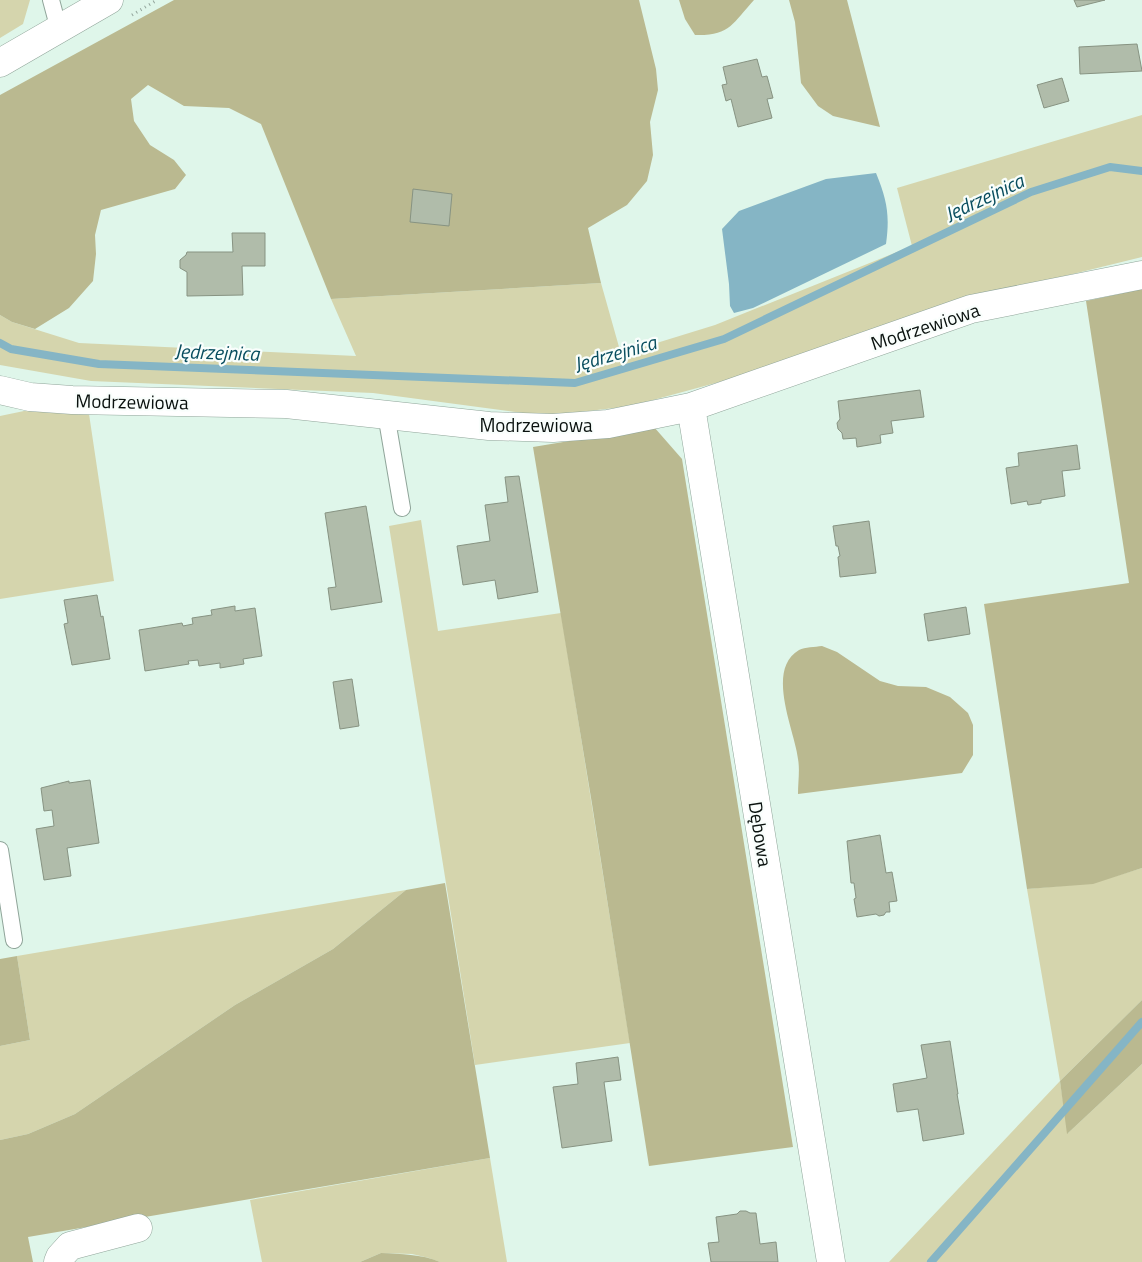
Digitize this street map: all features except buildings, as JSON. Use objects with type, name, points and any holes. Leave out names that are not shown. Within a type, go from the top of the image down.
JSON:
[{"type":"street","points":[[0,63],[109,0]]},
{"type":"street","name":"Modrzewiowa","points":[[0,390],[30,397],[72,400],[286,404],[489,426],[553,428],[608,424],[691,407],[971,309],[1142,275]]},
{"type":"street","name":"Dębowa","points":[[691,407],[832,1262]]},
{"type":"street","points":[[58,1262],[70,1246],[138,1228]]},
{"type":"lane","points":[[51,0],[59,30]]},
{"type":"lane","points":[[386,414],[402,508]]},
{"type":"lane","points":[[0,850],[14,940]]},
{"type":"green space","points":[[0,0],[30,0],[23,24],[0,38]]},
{"type":"green space","points":[[174,0],[639,0],[656,69],[658,90],[650,122],[653,155],[647,181],[627,205],[588,228],[601,283],[331,299],[261,124],[229,108],[184,106],[148,85],[131,99],[134,121],[150,145],[174,160],[186,175],[175,189],[101,210],[95,235],[96,254],[93,281],[69,308],[35,329],[12,322],[0,315],[0,95]]},
{"type":"green space","points":[[679,0],[754,0],[735,22],[723,31],[707,35],[695,35],[685,19]]},
{"type":"green space","points":[[789,0],[847,0],[880,127],[833,116],[818,106],[801,83],[795,22]]},
{"type":"green space","points":[[1142,115],[1142,257],[930,309],[734,378],[631,406],[546,416],[373,393],[91,381],[0,365],[0,315],[12,322],[79,343],[356,356],[331,299],[601,283],[621,354],[715,325],[912,246],[897,188]]},
{"type":"green space","points":[[1142,289],[1142,868],[1093,884],[1027,889],[984,604],[1129,583],[1086,301]]},
{"type":"green space","points":[[24,411],[89,414],[114,581],[0,599],[0,416]]},
{"type":"green space","points":[[654,427],[682,459],[793,1147],[649,1166],[533,447]]},
{"type":"green space","points":[[421,520],[438,631],[561,613],[630,1043],[475,1065],[389,526]]},
{"type":"green space","points":[[822,646],[837,652],[880,681],[898,686],[926,687],[950,697],[968,713],[973,725],[973,755],[962,773],[798,794],[799,763],[785,702],[784,672],[789,659],[799,650]]},
{"type":"green space","points":[[1142,868],[1142,1000],[1060,1081],[1027,889],[1093,883]]},
{"type":"green space","points":[[445,883],[490,1158],[28,1237],[33,1262],[0,1262],[0,1140],[28,1134],[75,1114],[235,1005],[333,949],[406,890]]},
{"type":"green space","points":[[406,890],[333,949],[235,1005],[75,1114],[28,1134],[0,1140],[0,1046],[30,1040],[17,956]]},
{"type":"green space","points":[[17,956],[30,1040],[0,1046],[0,959]]},
{"type":"green space","points":[[1142,1000],[1142,1064],[1067,1134],[1060,1081]]},
{"type":"green space","points":[[1142,1064],[1142,1262],[889,1262],[1060,1081],[1068,1133]]},
{"type":"green space","points":[[490,1158],[507,1262],[440,1262],[412,1254],[381,1253],[360,1262],[262,1262],[250,1200]]},
{"type":"green space","points":[[381,1253],[418,1256],[440,1262],[360,1262]]},
{"type":"water","points":[[876,173],[887,208],[886,244],[753,308],[734,313],[730,306],[722,229],[739,211],[826,179]]},
{"type":"waterway","name":"Jędrzejnica","points":[[0,343],[11,349],[99,364],[575,383],[724,339],[1031,192],[1110,167],[1142,171]]},
{"type":"waterway","points":[[931,1262],[1142,1022]]}]
